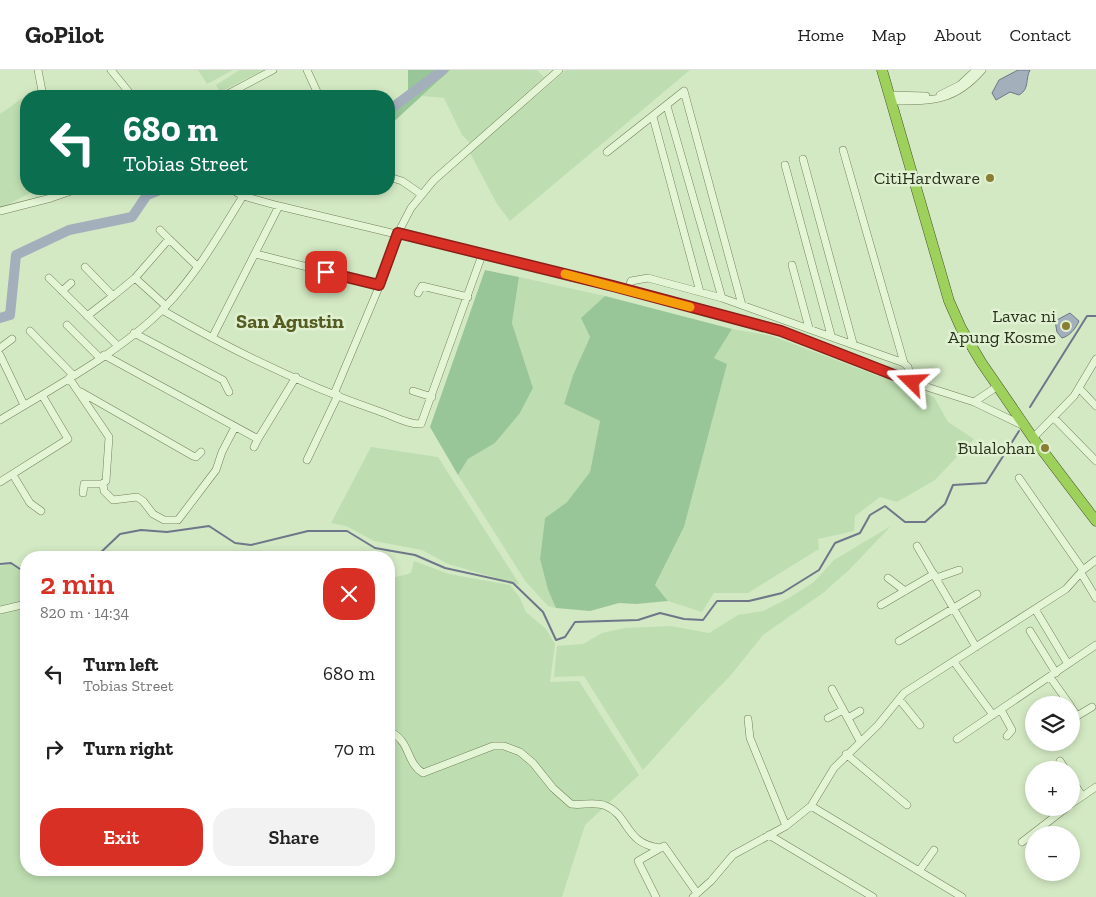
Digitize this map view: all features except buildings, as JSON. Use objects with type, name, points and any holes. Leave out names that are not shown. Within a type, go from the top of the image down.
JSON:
[{"type":"highway","points":[[882,70],[949,301],[961,328],[998,386],[1028,427],[1033,438],[1096,521]]},
{"type":"street","points":[[38,70],[42,90]]},
{"type":"street","points":[[111,70],[127,90]]},
{"type":"street","points":[[235,90],[273,70]]},
{"type":"street","points":[[307,70],[316,90]]},
{"type":"street","points":[[307,460],[336,394],[405,216],[422,194],[559,70]]},
{"type":"street","points":[[926,99],[938,96],[954,88],[976,70]]},
{"type":"street","points":[[891,98],[926,99],[949,97],[972,82],[982,70]]},
{"type":"street","points":[[607,152],[684,92],[742,305]]},
{"type":"street","points":[[667,106],[722,298]]},
{"type":"street","points":[[652,116],[700,292]]},
{"type":"street","points":[[843,150],[904,363],[912,382]]},
{"type":"street","points":[[803,159],[852,343]]},
{"type":"street","points":[[785,165],[831,336]]},
{"type":"street","points":[[395,179],[402,181],[422,194]]},
{"type":"street","points":[[0,211],[58,195]]},
{"type":"street","points":[[1,417],[42,395],[102,356],[164,308],[198,267],[242,196],[628,290],[781,331],[912,382],[974,402],[1028,427]]},
{"type":"street","points":[[212,338],[279,206]]},
{"type":"street","points":[[160,230],[198,267]]},
{"type":"street","points":[[88,316],[136,278],[169,239]]},
{"type":"street","points":[[256,254],[379,285]]},
{"type":"street","points":[[136,278],[164,308],[212,338],[336,394],[418,424],[423,421],[482,255]]},
{"type":"street","points":[[792,265],[809,328]]},
{"type":"street","points":[[85,268],[113,296]]},
{"type":"street","points":[[48,278],[117,345]]},
{"type":"street","points":[[628,290],[631,281],[648,278],[722,298],[904,363]]},
{"type":"street","points":[[62,290],[71,282]]},
{"type":"street","points":[[418,293],[422,286],[468,298]]},
{"type":"street","points":[[67,325],[102,356],[258,439]]},
{"type":"street","points":[[30,331],[71,376],[78,391],[110,437],[104,491],[113,500],[137,497],[143,501],[153,514],[164,520],[178,520],[216,470],[226,443],[235,427]]},
{"type":"street","points":[[134,333],[216,376],[227,384],[229,392]]},
{"type":"street","points":[[0,348],[12,338]]},
{"type":"street","points":[[0,356],[24,405]]},
{"type":"street","points":[[1033,438],[1074,396],[1096,359]]},
{"type":"street","points":[[254,447],[296,377]]},
{"type":"street","points":[[974,402],[998,386]]},
{"type":"street","points":[[1079,388],[1096,406]]},
{"type":"street","points":[[78,391],[193,456],[196,457],[201,452]]},
{"type":"street","points":[[413,391],[432,396]]},
{"type":"street","points":[[0,482],[68,438],[42,395]]},
{"type":"street","points":[[1054,418],[1096,462]]},
{"type":"street","points":[[13,475],[30,503],[41,511]]},
{"type":"street","points":[[1019,478],[1082,571],[1096,598]]},
{"type":"street","points":[[83,493],[84,484],[104,484]]},
{"type":"street","points":[[917,546],[955,608],[976,647]]},
{"type":"street","points":[[395,734],[402,738],[416,767],[422,773],[493,746],[514,749],[533,763],[553,788],[571,804],[592,803],[607,806],[617,814],[634,838],[650,846],[666,847],[695,895],[733,855],[786,826],[811,806],[822,785],[846,754],[878,725],[904,693],[1071,585],[1082,571],[1096,560]]},
{"type":"street","points":[[881,604],[935,576],[959,570]]},
{"type":"street","points":[[888,578],[905,591]]},
{"type":"street","points":[[899,641],[977,594]]},
{"type":"street","points":[[0,610],[20,605]]},
{"type":"street","points":[[1035,609],[1068,664]]},
{"type":"street","points":[[1030,631],[1065,696]]},
{"type":"street","points":[[957,739],[1068,664],[1095,649]]},
{"type":"street","points":[[954,662],[993,715]]},
{"type":"street","points":[[832,689],[860,741]]},
{"type":"street","points":[[899,699],[920,725]]},
{"type":"street","points":[[1080,714],[1092,707]]},
{"type":"street","points":[[828,718],[844,710]]},
{"type":"street","points":[[1001,710],[1012,730],[1007,736]]},
{"type":"street","points":[[848,718],[860,711]]},
{"type":"street","points":[[748,719],[750,738],[786,826]]},
{"type":"street","points":[[846,754],[908,805]]},
{"type":"street","points":[[1080,793],[1082,796],[1096,787]]},
{"type":"street","points":[[811,806],[962,897]]},
{"type":"street","points":[[1022,842],[1056,816]]},
{"type":"street","points":[[769,835],[873,897]]},
{"type":"street","points":[[656,897],[638,861],[660,848]]},
{"type":"street","points":[[919,871],[934,850]]},
{"type":"green space","points":[[198,70],[233,70],[207,84]]},
{"type":"green space","points":[[240,70],[264,70],[224,90],[219,90],[216,85]]},
{"type":"green space","points":[[408,70],[450,70],[395,120],[395,102],[408,90]]},
{"type":"green space","points":[[450,70],[537,70],[544,77],[470,143],[462,135],[444,98],[422,96]]},
{"type":"green space","points":[[566,70],[690,70],[510,221],[497,204],[470,153]]},
{"type":"green space","points":[[20,100],[20,195],[26,195],[0,209],[0,114]]},
{"type":"green space","points":[[485,270],[519,277],[512,323],[533,388],[520,413],[495,443],[468,459],[458,475],[430,427]]},
{"type":"green space","points":[[519,277],[605,296],[582,318],[590,337],[573,375],[564,404],[600,421],[590,472],[567,502],[545,518],[540,559],[548,590],[556,608],[548,606],[526,582],[458,475],[468,459],[495,443],[520,413],[533,388],[512,323]]},
{"type":"green space","points":[[605,296],[732,329],[714,358],[727,364],[684,527],[655,585],[668,601],[636,604],[619,603],[590,611],[556,608],[548,590],[540,559],[545,518],[567,502],[590,472],[600,421],[564,404],[573,375],[590,337],[581,318]]},
{"type":"green space","points":[[732,329],[772,336],[934,397],[948,422],[974,439],[935,480],[897,502],[880,497],[855,516],[854,531],[818,539],[819,549],[748,593],[714,593],[702,612],[668,601],[655,585],[684,527],[726,364],[714,358]]},
{"type":"green space","points":[[371,447],[438,457],[520,585],[448,564],[422,550],[374,541],[346,526],[331,523]]},
{"type":"green space","points":[[891,526],[849,570],[823,593],[763,635],[731,675],[643,770],[584,676],[554,677],[557,646],[583,644],[602,633],[625,628],[671,626],[709,633],[738,615],[763,611],[789,598],[814,582],[834,560]]},
{"type":"green space","points":[[414,561],[449,574],[510,585],[520,598],[526,612],[546,629],[555,644],[550,682],[579,681],[639,775],[585,825],[562,897],[0,897],[0,614],[20,609],[20,876],[395,876],[395,577],[411,573]]},
{"type":"green space","points":[[11,564],[20,571],[20,602],[0,607],[0,566]]},
{"type":"water","points":[[1018,70],[1030,70],[1025,90],[1019,95],[1010,92],[996,100],[992,93],[999,80]]},
{"type":"water","name":"Lavac ni Apung Kosme","points":[[1070,313],[1079,321],[1068,335],[1062,338],[1057,332],[1055,321]]},
{"type":"waterway","points":[[395,106],[443,70]]},
{"type":"waterway","points":[[0,318],[10,315],[16,255],[69,230],[132,217],[147,195]]},
{"type":"waterway","points":[[1030,407],[1087,316],[1096,316]]},
{"type":"waterway","points":[[395,552],[415,555],[445,568],[513,583],[543,612],[556,640],[565,637],[575,622],[638,620],[660,613],[684,619],[703,620],[717,601],[749,601],[782,593],[819,570],[835,543],[860,533],[870,515],[885,506],[905,522],[925,522],[945,504],[953,485],[986,483],[1019,431]]},
{"type":"waterway","points":[[102,551],[120,534],[141,530],[167,532],[209,526],[235,543],[251,545],[308,531],[347,531],[375,548],[392,551]]},
{"type":"waterway","points":[[0,564],[11,563],[20,569]]},
{"type":"slow traffic","points":[[565,274],[690,307]]},
{"type":"place","name":"CitiHardware","points":[[990,178]]},
{"type":"place","name":"Lavac ni Apung Kosme","points":[[1066,326]]},
{"type":"place","name":"Bulalohan","points":[[1045,448]]},
{"type":"district","name":"San Agustin","points":[[290,321]]},
{"type":"route","points":[[326,272],[379,285],[387,268],[398,233],[613,286],[781,331],[912,382]]}]
